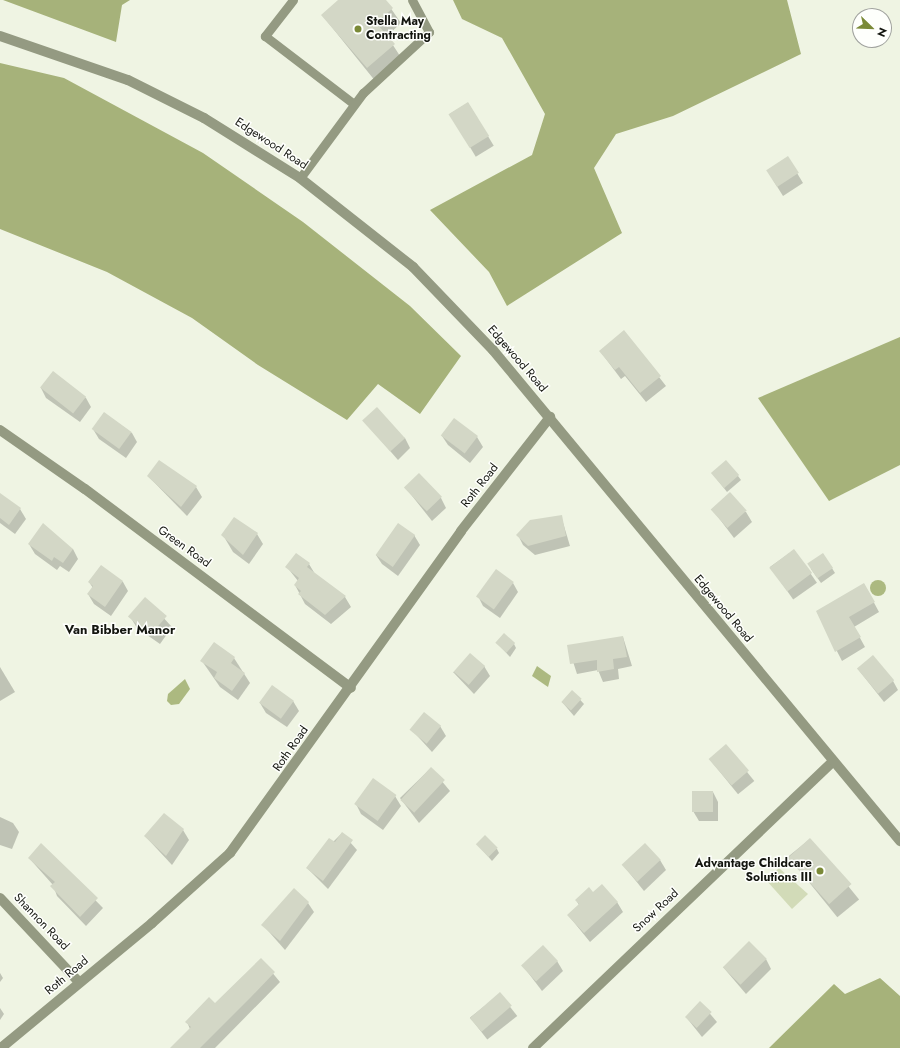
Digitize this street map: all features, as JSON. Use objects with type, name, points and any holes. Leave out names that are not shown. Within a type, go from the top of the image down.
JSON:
[{"type":"street","name":"Edgewood Road","points":[[0,36],[82,63],[173,101],[300,178],[413,267],[464,317],[550,417],[900,841]]},
{"type":"street","name":"Roth Road","points":[[1,1048],[152,923],[230,853],[351,688],[461,531],[550,417]]},
{"type":"street","name":"Green Road","points":[[0,430],[351,688]]},
{"type":"street","name":"Snow Road","points":[[533,1048],[833,761]]},
{"type":"street","name":"Shannon Road","points":[[0,898],[79,982]]},
{"type":"lane","points":[[294,0],[265,36],[354,104]]},
{"type":"lane","points":[[300,178],[354,104],[429,32],[412,0]]},
{"type":"shaded area","points":[[3,0],[130,0],[122,5],[116,42]]},
{"type":"shaded area","points":[[453,0],[787,0],[801,54],[673,116],[616,134],[594,168],[622,233],[507,306],[489,272],[430,210],[532,155],[545,114],[502,38],[462,19]]},
{"type":"shaded area","points":[[0,63],[64,78],[203,153],[303,222],[410,306],[461,356],[420,414],[378,384],[347,420],[258,365],[192,318],[107,272],[0,229]]},
{"type":"shaded area","points":[[900,337],[900,465],[829,501],[758,398]]},
{"type":"shaded area","points":[[878,580],[884,582],[886,588],[884,594],[878,596],[872,594],[870,588],[872,582]]},
{"type":"shaded area","points":[[537,666],[551,676],[548,687],[532,676]]},
{"type":"shaded area","points":[[185,679],[190,689],[179,704],[171,705],[167,701],[168,694]]},
{"type":"shaded area","points":[[779,868],[808,894],[792,909],[766,880]]},
{"type":"shaded area","points":[[880,978],[900,996],[900,1048],[769,1048],[834,984],[845,994]]},
{"type":"building","name":"Stella May Contracting","points":[[338,0],[386,0],[393,8],[376,23],[395,44],[367,68],[321,15]]},
{"type":"building","points":[[468,102],[489,136],[470,148],[448,114]]},
{"type":"building","points":[[788,156],[799,173],[777,187],[766,170]]},
{"type":"building","points":[[624,330],[661,376],[640,393],[619,367],[615,370],[599,351]]},
{"type":"building","points":[[53,371],[86,397],[73,413],[40,388]]},
{"type":"building","points":[[377,407],[405,438],[390,452],[362,420]]},
{"type":"building","points":[[104,412],[132,432],[119,449],[92,429]]},
{"type":"building","points":[[454,418],[478,436],[465,454],[441,436]]},
{"type":"building","points":[[159,460],[197,486],[181,507],[147,476]]},
{"type":"building","points":[[726,460],[739,475],[724,488],[711,473]]},
{"type":"building","points":[[419,473],[442,497],[427,511],[404,488]]},
{"type":"building","points":[[730,492],[747,511],[727,528],[711,509]]},
{"type":"building","points":[[0,493],[21,508],[9,525],[0,518]]},
{"type":"building","points":[[562,515],[566,536],[528,546],[516,535],[530,520]]},
{"type":"building","points":[[234,517],[258,533],[243,555],[221,535]]},
{"type":"building","points":[[43,523],[73,549],[63,563],[54,557],[52,561],[28,544]]},
{"type":"building","points":[[398,523],[415,535],[393,567],[376,555]]},
{"type":"building","points":[[794,549],[812,573],[787,592],[769,568]]},
{"type":"building","points":[[296,553],[310,563],[307,567],[346,596],[325,615],[298,594],[301,591],[294,585],[299,578],[285,567]]},
{"type":"building","points":[[823,553],[833,568],[817,579],[807,564]]},
{"type":"building","points":[[101,565],[123,581],[105,607],[87,594],[93,586],[88,582]]},
{"type":"building","points":[[496,569],[514,582],[494,609],[476,597]]},
{"type":"building","points":[[864,583],[875,602],[849,617],[861,637],[835,652],[816,611]]},
{"type":"building","points":[[145,597],[167,616],[150,636],[128,617]]},
{"type":"building","points":[[504,633],[515,643],[506,653],[495,643]]},
{"type":"building","points":[[623,636],[627,657],[613,659],[614,669],[597,672],[597,660],[570,664],[567,645]]},
{"type":"building","points":[[214,642],[235,657],[231,663],[245,673],[232,691],[214,678],[217,672],[200,661]]},
{"type":"building","points":[[470,653],[485,666],[469,685],[454,672]]},
{"type":"building","points":[[873,655],[894,680],[878,694],[857,668]]},
{"type":"building","points":[[272,685],[294,701],[281,719],[259,703]]},
{"type":"building","points":[[572,690],[582,699],[571,711],[561,702]]},
{"type":"building","points":[[424,712],[441,726],[427,744],[410,730]]},
{"type":"building","points":[[726,744],[749,770],[732,786],[709,759]]},
{"type":"building","points":[[431,767],[445,780],[414,813],[400,800]]},
{"type":"building","points":[[373,778],[396,795],[378,821],[354,804]]},
{"type":"building","points":[[692,791],[713,791],[713,812],[692,812]]},
{"type":"building","points":[[164,813],[184,829],[166,856],[144,836]]},
{"type":"building","points":[[342,832],[353,840],[323,881],[306,868],[329,838],[335,842]]},
{"type":"building","points":[[485,835],[498,848],[489,857],[476,844]]},
{"type":"building","name":"Advantage Childcare Solutions III","points":[[810,838],[851,884],[829,904],[788,858]]},
{"type":"building","points":[[41,843],[98,898],[80,917],[50,886],[55,882],[28,858]]},
{"type":"building","points":[[645,843],[661,860],[637,882],[622,865]]},
{"type":"building","points":[[602,884],[618,902],[584,933],[567,915],[579,904],[575,900],[589,887],[593,892]]},
{"type":"building","points":[[294,888],[309,902],[280,941],[261,925]]},
{"type":"building","points":[[749,941],[767,959],[741,985],[723,967]]},
{"type":"building","points":[[543,945],[558,961],[536,982],[521,965]]},
{"type":"building","points":[[261,958],[275,972],[200,1048],[170,1048],[191,1027],[185,1022],[209,997],[215,1003]]},
{"type":"building","points":[[500,992],[512,1006],[482,1032],[470,1018]]},
{"type":"building","points":[[700,1001],[712,1012],[697,1028],[685,1017]]},
{"type":"place","name":"Stella May Contracting","points":[[358,29]]},
{"type":"place","name":"Advantage Childcare Solutions III","points":[[820,871]]},
{"type":"district","name":"Van Bibber Manor","points":[[120,630]]}]
